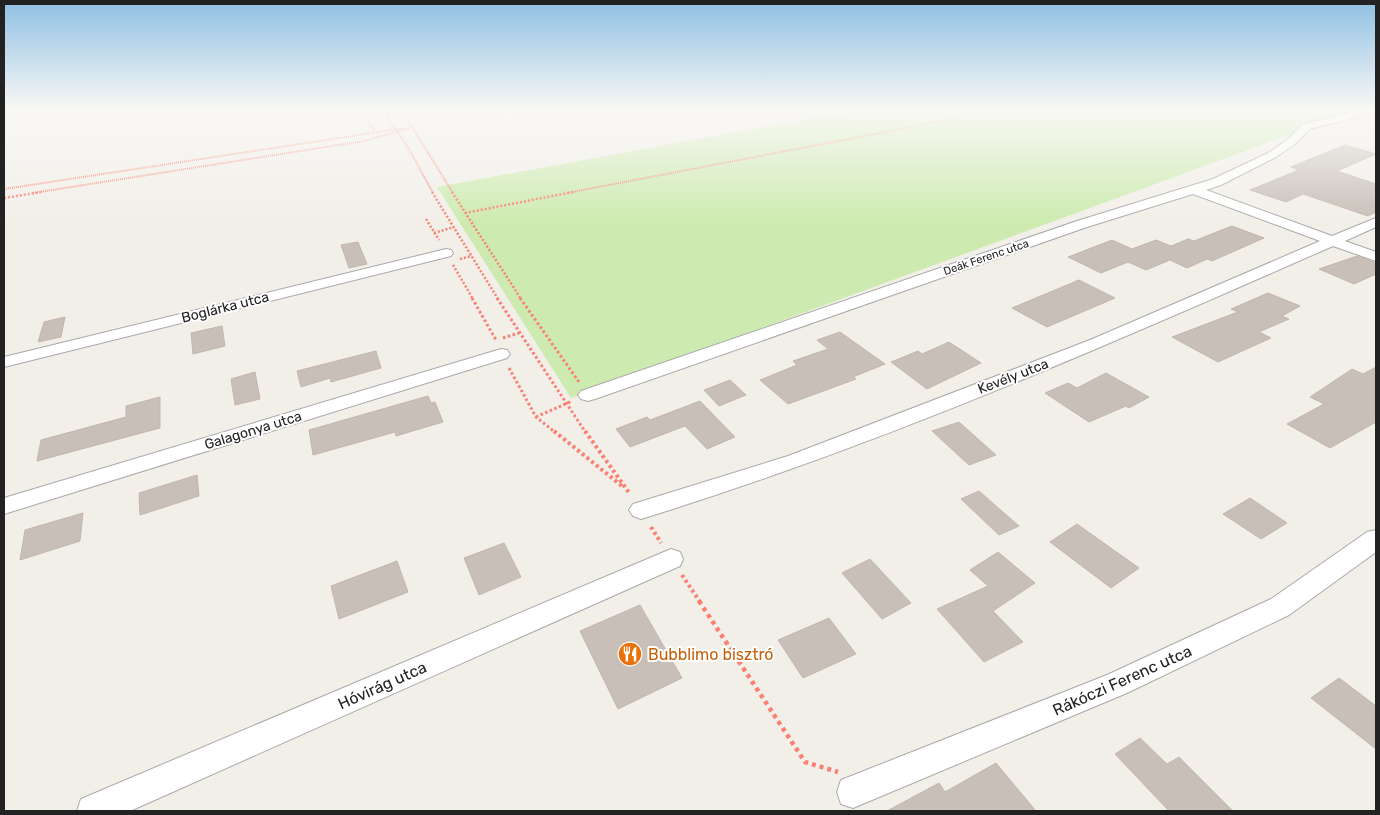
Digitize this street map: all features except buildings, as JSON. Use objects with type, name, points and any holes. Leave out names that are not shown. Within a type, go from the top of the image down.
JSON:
[{"type":"street","name":"Deák Ferenc utca","points":[[588,395],[1082,224],[1217,182],[1272,155],[1284,147]]},
{"type":"street","points":[[1192,189],[1376,257]]},
{"type":"street","name":"Kevély utca","points":[[641,510],[796,461],[1096,344],[1376,222]]},
{"type":"street","name":"Boglárka utca","points":[[4,362],[446,253]]},
{"type":"street","name":"Galagonya utca","points":[[4,506],[499,347]]},
{"type":"street","name":"Rákóczi Ferenc utca","points":[[853,792],[1117,684],[1280,607],[1376,539]]},
{"type":"street","name":"Hóvirág utca","points":[[93,811],[671,559]]},
{"type":"path","points":[[4,189],[278,147]]},
{"type":"path","points":[[4,198],[326,147]]},
{"type":"path","points":[[407,147],[519,334],[564,403],[627,490],[536,417],[499,347],[426,219]]},
{"type":"path","points":[[423,147],[515,291],[588,395]]},
{"type":"path","points":[[465,212],[806,147]]},
{"type":"path","points":[[434,233],[454,227]]},
{"type":"path","points":[[499,347],[519,334]]},
{"type":"path","points":[[536,417],[564,403]]},
{"type":"path","points":[[671,559],[805,762],[836,770],[853,792]]},
{"type":"green space","points":[[655,147],[1256,147],[571,398],[437,187]]},
{"type":"place","name":"Bubblimo bisztró","points":[[630,654]]}]
